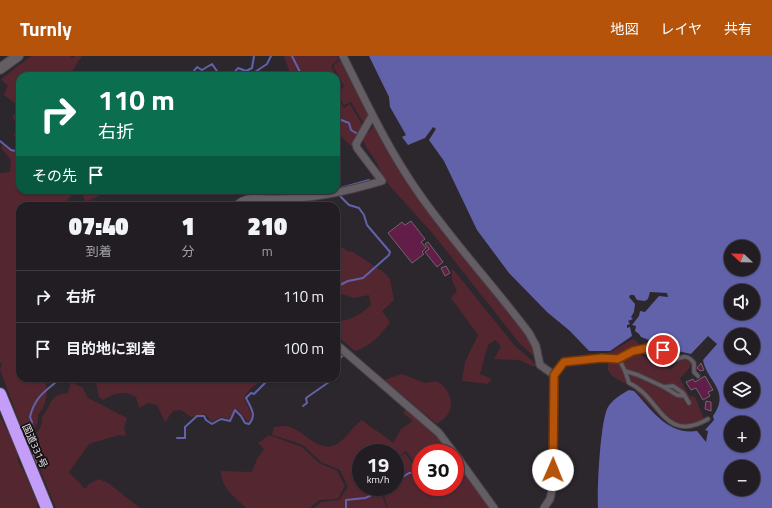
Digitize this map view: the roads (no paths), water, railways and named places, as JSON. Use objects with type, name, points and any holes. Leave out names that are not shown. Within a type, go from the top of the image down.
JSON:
[{"type":"highway","name":"国道331号","points":[[0,394],[47,508]]},
{"type":"street","points":[[0,69],[18,56]]},
{"type":"street","points":[[343,56],[372,116],[399,164],[418,193],[530,333],[536,346],[540,365],[554,375],[553,485],[550,499],[544,508]]},
{"type":"street","points":[[340,192],[382,181],[357,148],[356,144],[372,116]]},
{"type":"street","points":[[244,202],[251,198],[273,199],[330,194]]},
{"type":"street","points":[[340,347],[439,433],[447,444]]},
{"type":"street","points":[[464,468],[494,508]]},
{"type":"lane","points":[[554,375],[564,362],[602,358],[618,359],[633,351],[652,347],[675,353],[679,357]]},
{"type":"lane","points":[[642,350],[670,361],[679,357],[687,357],[694,363],[694,372],[698,376]]},
{"type":"lane","points":[[618,359],[625,371],[629,383],[636,386],[663,417],[672,424],[683,426],[698,425],[708,419]]},
{"type":"lane","points":[[625,371],[638,374],[671,392],[685,396]]},
{"type":"lane","points":[[664,387],[673,386],[685,396],[689,403]]},
{"type":"waterway","points":[[246,72],[252,68],[254,56]]},
{"type":"waterway","points":[[255,72],[267,64],[271,56]]},
{"type":"waterway","points":[[292,56],[300,72]]},
{"type":"waterway","points":[[193,72],[197,67],[202,70],[212,64],[218,72]]},
{"type":"waterway","points":[[235,72],[238,68],[246,71]]},
{"type":"waterway","points":[[340,120],[349,123],[351,130],[356,133]]},
{"type":"waterway","points":[[0,141],[11,150],[16,151]]},
{"type":"waterway","points":[[340,188],[369,180]]},
{"type":"waterway","points":[[340,194],[349,205],[359,208],[364,215],[367,225],[390,252],[389,255],[363,278],[348,281],[340,285]]},
{"type":"waterway","points":[[340,352],[343,355],[340,359]]},
{"type":"waterway","points":[[27,437],[32,422],[30,417],[35,404],[42,394],[56,382]]},
{"type":"waterway","points":[[177,438],[185,438],[185,427],[197,416],[204,416],[206,420],[212,424],[221,419],[230,421],[235,410],[245,423],[249,424],[253,418],[253,414],[246,398],[251,393],[254,394],[266,382]]},
{"type":"waterway","points":[[303,406],[307,403],[306,398],[329,382]]},
{"type":"waterway","points":[[404,476],[412,473]]},
{"type":"waterway","points":[[346,508],[346,500],[365,498],[370,496]]}]
